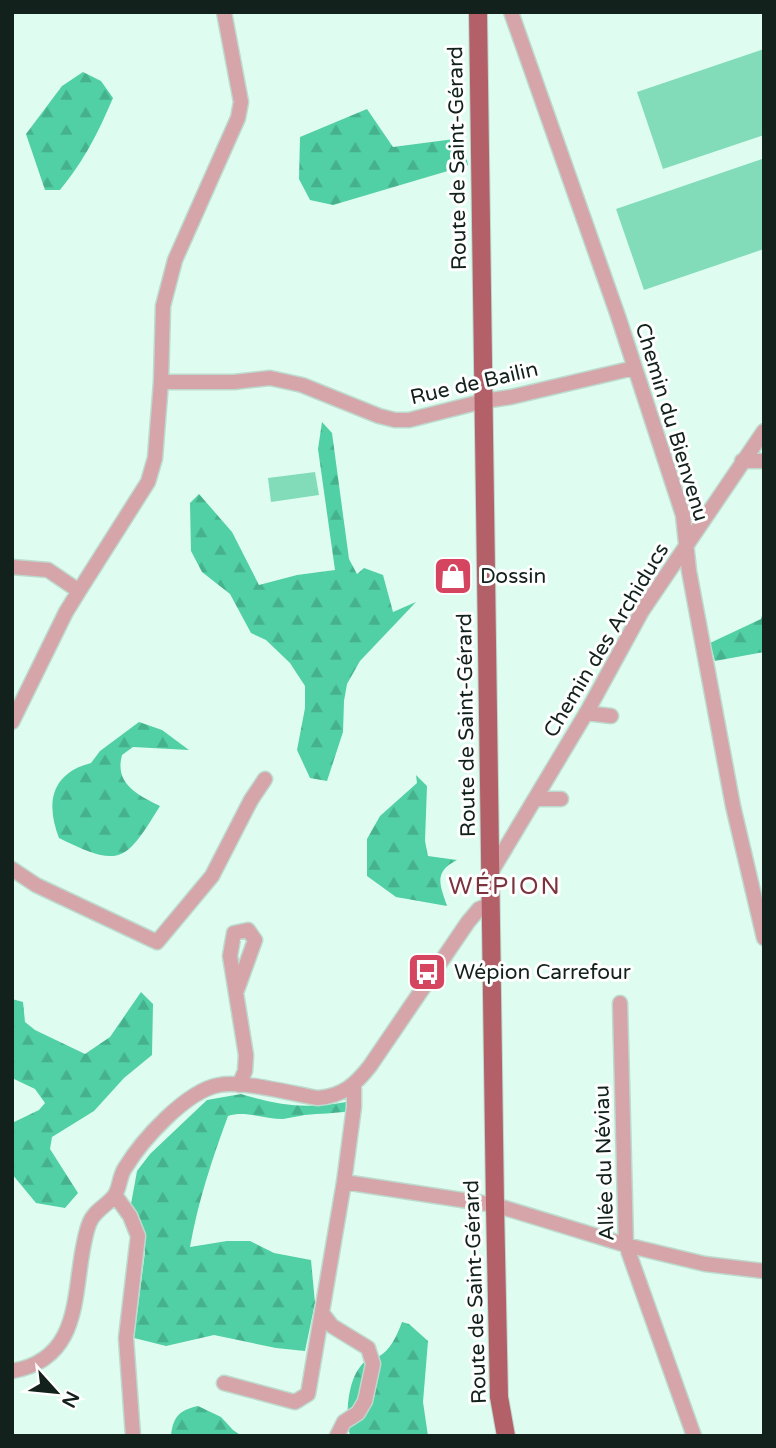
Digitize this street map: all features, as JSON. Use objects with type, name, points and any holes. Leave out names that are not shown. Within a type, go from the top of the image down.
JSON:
[{"type":"main road","name":"Route de Saint-Gérard","points":[[478,12],[495,1205],[499,1397],[506,1436]]},
{"type":"street","points":[[12,722],[65,612],[148,482],[159,430],[163,306],[166,288],[175,260],[232,133],[241,102],[223,12]]},
{"type":"street","name":"Chemin du Bienvenu","points":[[511,12],[683,515],[686,546],[733,806],[764,938]]},
{"type":"street","name":"Rue de Bailin","points":[[161,382],[234,382],[270,378],[302,385],[395,420],[420,418],[634,368]]},
{"type":"street","name":"Chemin des Archiducs","points":[[490,874],[586,713],[642,611],[764,431]]},
{"type":"street","points":[[742,461],[764,461]]},
{"type":"street","points":[[12,567],[48,570],[79,591]]},
{"type":"street","points":[[586,713],[611,716]]},
{"type":"street","points":[[12,869],[36,885],[157,942],[212,876],[251,800],[265,779]]},
{"type":"street","points":[[535,799],[561,799]]},
{"type":"street","points":[[12,1371],[31,1367],[44,1360],[58,1345],[74,1310],[90,1222],[102,1205],[115,1195],[123,1170],[181,1106],[210,1087],[223,1084],[318,1098],[339,1094],[354,1086],[468,922],[480,909],[491,904]]},
{"type":"street","points":[[237,990],[246,1055],[245,1071],[239,1085]]},
{"type":"street","name":"Allée du Néviau","points":[[620,1003],[626,1245],[694,1436]]},
{"type":"street","points":[[224,1383],[295,1402],[308,1394],[344,1182],[354,1107],[354,1086]]},
{"type":"street","points":[[344,1182],[495,1205],[626,1245],[705,1264],[764,1271]]},
{"type":"street","points":[[115,1195],[130,1216],[138,1236],[126,1338],[133,1436]]},
{"type":"street","points":[[322,1313],[332,1326],[368,1348],[373,1364],[365,1401],[358,1413],[344,1422],[337,1436]]},
{"type":"green space","points":[[764,49],[764,135],[663,169],[637,92]]},
{"type":"green space","points":[[83,72],[101,81],[113,98],[90,146],[69,179],[60,190],[45,190],[26,134],[62,86]]},
{"type":"green space","points":[[367,109],[393,147],[462,138],[468,165],[333,205],[310,200],[299,179],[300,137]]},
{"type":"green space","points":[[762,159],[764,249],[644,290],[616,209]]},
{"type":"green space","points":[[322,422],[332,433],[349,559],[357,574],[364,568],[383,575],[393,612],[416,602],[360,661],[347,684],[343,732],[327,781],[310,778],[297,750],[305,708],[305,686],[290,663],[266,640],[251,633],[230,594],[202,572],[191,551],[190,503],[199,494],[232,532],[259,585],[297,575],[335,570],[318,449]]},
{"type":"green space","points":[[315,472],[319,495],[271,502],[268,478]]},
{"type":"green space","points":[[764,609],[764,652],[715,661],[710,643],[761,619]]},
{"type":"green space","points":[[139,722],[162,730],[189,750],[133,747],[122,755],[121,774],[125,781],[136,793],[160,806],[148,825],[129,849],[119,855],[96,854],[59,838],[53,801],[60,782],[68,774],[91,763],[100,751]]},
{"type":"green space","points":[[416,775],[427,786],[425,841],[428,856],[457,860],[441,874],[447,906],[396,897],[367,876],[367,839],[380,816],[417,783]]},
{"type":"green space","points":[[141,992],[153,1004],[152,1055],[124,1078],[94,1111],[52,1137],[50,1149],[78,1193],[65,1208],[36,1203],[12,1174],[12,1123],[39,1110],[45,1103],[35,1089],[12,1078],[12,999],[23,1002],[25,1022],[35,1030],[85,1054],[110,1037]]},
{"type":"green space","points":[[241,1094],[293,1105],[346,1102],[349,1111],[283,1119],[241,1114],[228,1116],[206,1181],[190,1247],[227,1241],[250,1241],[274,1253],[311,1260],[315,1303],[305,1351],[214,1335],[166,1346],[134,1338],[145,1252],[140,1225],[131,1204],[137,1171],[150,1154],[207,1100]]},
{"type":"green space","points":[[402,1322],[409,1324],[428,1341],[423,1402],[428,1436],[350,1436],[348,1406],[355,1375],[367,1360],[378,1357],[387,1350]]},
{"type":"green space","points":[[198,1406],[221,1417],[242,1436],[171,1436],[178,1415]]},
{"type":"place","name":"Dossin","points":[[453,576]]},
{"type":"place","name":"Wépion Carrefour","points":[[427,972]]},
{"type":"district","name":"WÉPION","points":[[505,886]]}]
